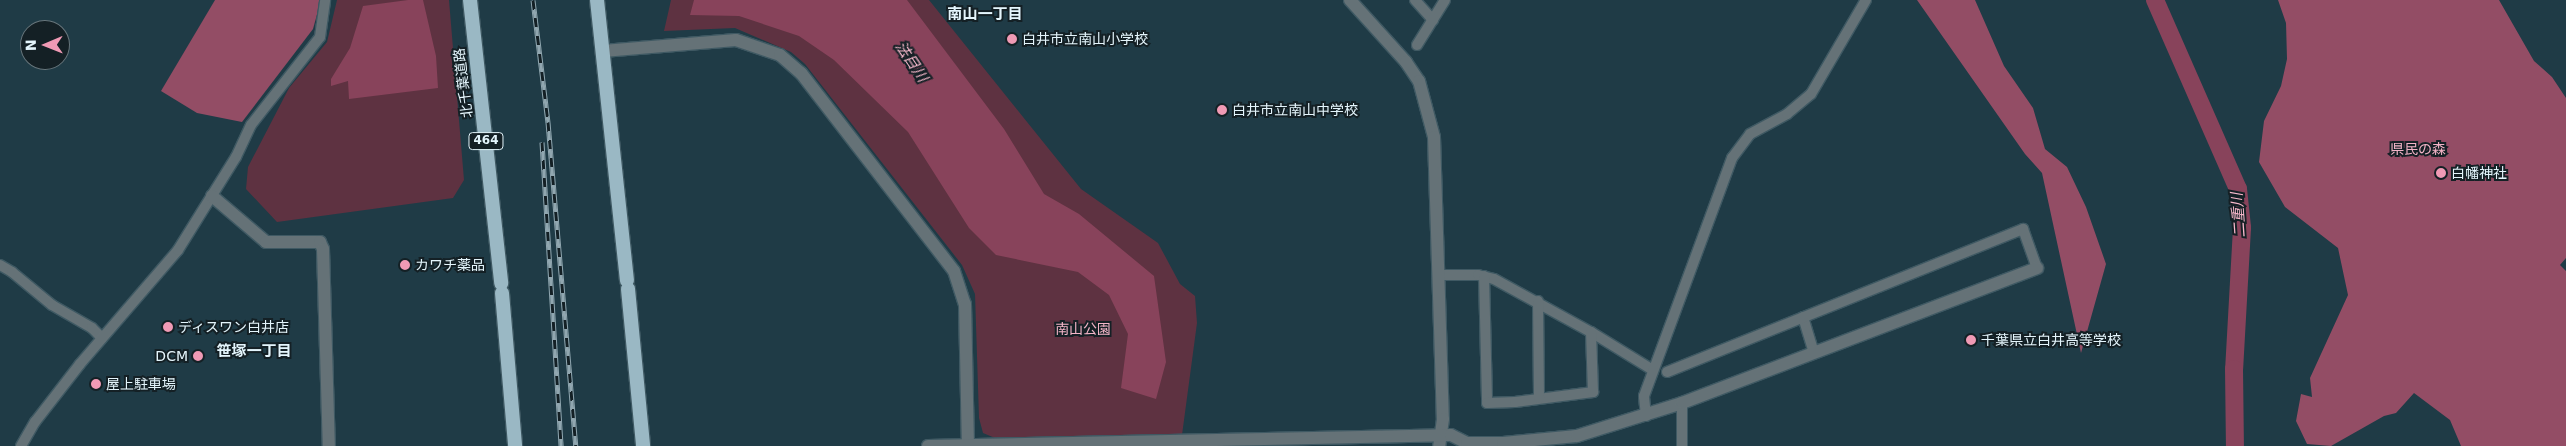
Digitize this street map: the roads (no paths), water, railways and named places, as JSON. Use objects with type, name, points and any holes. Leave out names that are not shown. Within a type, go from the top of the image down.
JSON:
[{"type":"highway","name":"北千葉道路","points":[[470,0],[502,288],[515,446]]},
{"type":"highway","points":[[597,0],[628,284],[643,446]]},
{"type":"street","points":[[21,446],[35,422],[131,301],[166,266],[212,196],[251,125],[320,37],[326,0]]},
{"type":"street","points":[[1350,0],[1406,62],[1427,102],[1434,137],[1445,441]]},
{"type":"street","points":[[1414,0],[1433,20]]},
{"type":"street","points":[[1417,45],[1445,0]]},
{"type":"street","points":[[1646,416],[1644,396],[1740,144],[1750,134],[1787,114],[1811,94],[1827,72],[1866,0]]},
{"type":"street","points":[[603,51],[736,40],[780,55],[801,74],[954,271],[965,304],[968,446]]},
{"type":"street","points":[[212,196],[266,242],[320,242],[323,249],[328,446]]},
{"type":"street","points":[[928,446],[1445,441],[1463,444],[1530,444],[1577,436],[1646,416],[2037,268],[2023,229],[1667,372]]},
{"type":"street","points":[[0,265],[12,272],[52,305],[92,328],[102,338]]},
{"type":"street","points":[[1440,276],[1484,276],[1538,302],[1653,370]]},
{"type":"street","points":[[1484,276],[1487,402],[1593,392],[1591,332]]},
{"type":"street","points":[[1538,302],[1539,398]]},
{"type":"street","points":[[1803,317],[1814,353]]},
{"type":"street","points":[[1682,403],[1682,446]]},
{"type":"water","points":[[423,0],[436,56],[438,88],[349,99],[348,81],[331,86],[331,79],[350,48],[363,6]]},
{"type":"water","name":"法目川","points":[[694,0],[907,0],[1004,129],[1044,194],[1079,214],[1154,276],[1166,362],[1156,399],[1121,388],[1128,334],[1109,295],[1078,272],[996,255],[969,228],[908,132],[834,60],[799,36],[739,16],[690,15]]},
{"type":"waterway","name":"二重川","points":[[2155,0],[2238,189],[2242,228],[2234,369],[2235,446]]},
{"type":"railway","points":[[533,0],[548,122],[576,446]]},
{"type":"railway","points":[[542,142],[561,446]]},
{"type":"place","name":"白井市立南山小学校","points":[[1012,39]]},
{"type":"place","name":"白井市立南山中学校","points":[[1222,110]]},
{"type":"place","name":"白幡神社","points":[[2441,173]]},
{"type":"place","name":"カワチ薬品","points":[[405,265]]},
{"type":"place","name":"ディスワン白井店","points":[[168,327]]},
{"type":"place","name":"千葉県立白井高等学校","points":[[1971,340]]},
{"type":"place","name":"DCM","points":[[198,356]]},
{"type":"place","name":"屋上駐車場","points":[[96,384]]},
{"type":"district","name":"南山一丁目","points":[[985,15]]},
{"type":"district","name":"笹塚一丁目","points":[[254,352]]},
{"type":"park label","name":"県民の森","points":[[2418,149]]},
{"type":"park label","name":"南山公園","points":[[1083,329]]}]
